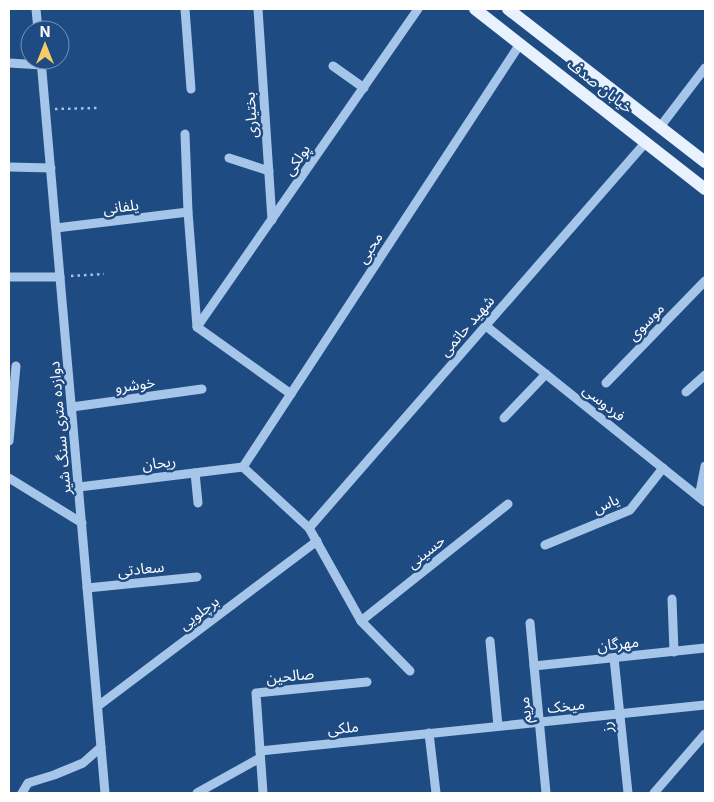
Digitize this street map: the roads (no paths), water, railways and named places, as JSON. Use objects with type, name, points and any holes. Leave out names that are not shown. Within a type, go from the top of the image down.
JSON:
[{"type":"main road","name":"خیابان صدف","points":[[475,9],[705,188]]},
{"type":"main road","name":"خیابان صدف","points":[[508,9],[705,162]]},
{"type":"street","points":[[185,9],[191,89]]},
{"type":"street","name":"بختیاری","points":[[258,9],[272,220]]},
{"type":"street","name":"پولکی","points":[[197,327],[418,9]]},
{"type":"street","name":"محبی","points":[[243,468],[520,44]]},
{"type":"street","points":[[333,66],[364,88]]},
{"type":"street","points":[[660,127],[705,68]]},
{"type":"street","name":"دوازده متری سنگ شیر","points":[[43,70],[105,793]]},
{"type":"street","points":[[185,134],[188,212],[197,327],[291,394]]},
{"type":"street","name":"شهید حاتمی","points":[[309,528],[646,142]]},
{"type":"street","points":[[229,158],[269,171]]},
{"type":"street","points":[[9,167],[51,168]]},
{"type":"street","name":"یلفانی","points":[[56,228],[188,212]]},
{"type":"street","points":[[9,277],[60,277]]},
{"type":"street","name":"موسوی","points":[[606,383],[705,281]]},
{"type":"street","name":"فردوسی","points":[[486,326],[663,468],[703,497]]},
{"type":"street","points":[[9,441],[16,366]]},
{"type":"street","points":[[504,418],[546,374]]},
{"type":"street","points":[[686,392],[705,375]]},
{"type":"street","name":"خوشرو","points":[[72,407],[202,389]]},
{"type":"street","points":[[703,497],[705,466]]},
{"type":"street","points":[[243,468],[309,528],[361,621],[410,671]]},
{"type":"street","name":"ریحان","points":[[79,487],[243,468]]},
{"type":"street","name":"یاس","points":[[544,545],[630,510],[663,468]]},
{"type":"street","points":[[195,473],[198,503]]},
{"type":"street","points":[[9,478],[82,523]]},
{"type":"street","name":"حسینی","points":[[361,621],[508,504]]},
{"type":"street","name":"برچلویی","points":[[98,706],[316,541]]},
{"type":"street","name":"سعادتی","points":[[88,588],[197,577]]},
{"type":"street","points":[[672,599],[674,652]]},
{"type":"street","name":"مریم","points":[[530,623],[546,793]]},
{"type":"street","points":[[490,641],[498,726]]},
{"type":"street","name":"مهرگان","points":[[534,666],[705,648]]},
{"type":"street","name":"رز","points":[[614,658],[628,793]]},
{"type":"street","name":"صالحین","points":[[263,793],[256,693],[367,682]]},
{"type":"street","name":"میخک","points":[[429,733],[705,705]]},
{"type":"street","points":[[429,733],[436,793]]},
{"type":"street","name":"ملکی","points":[[197,793],[260,754],[429,733]]},
{"type":"street","points":[[654,793],[705,734]]},
{"type":"street","points":[[22,793],[28,783],[83,764],[101,747]]}]
